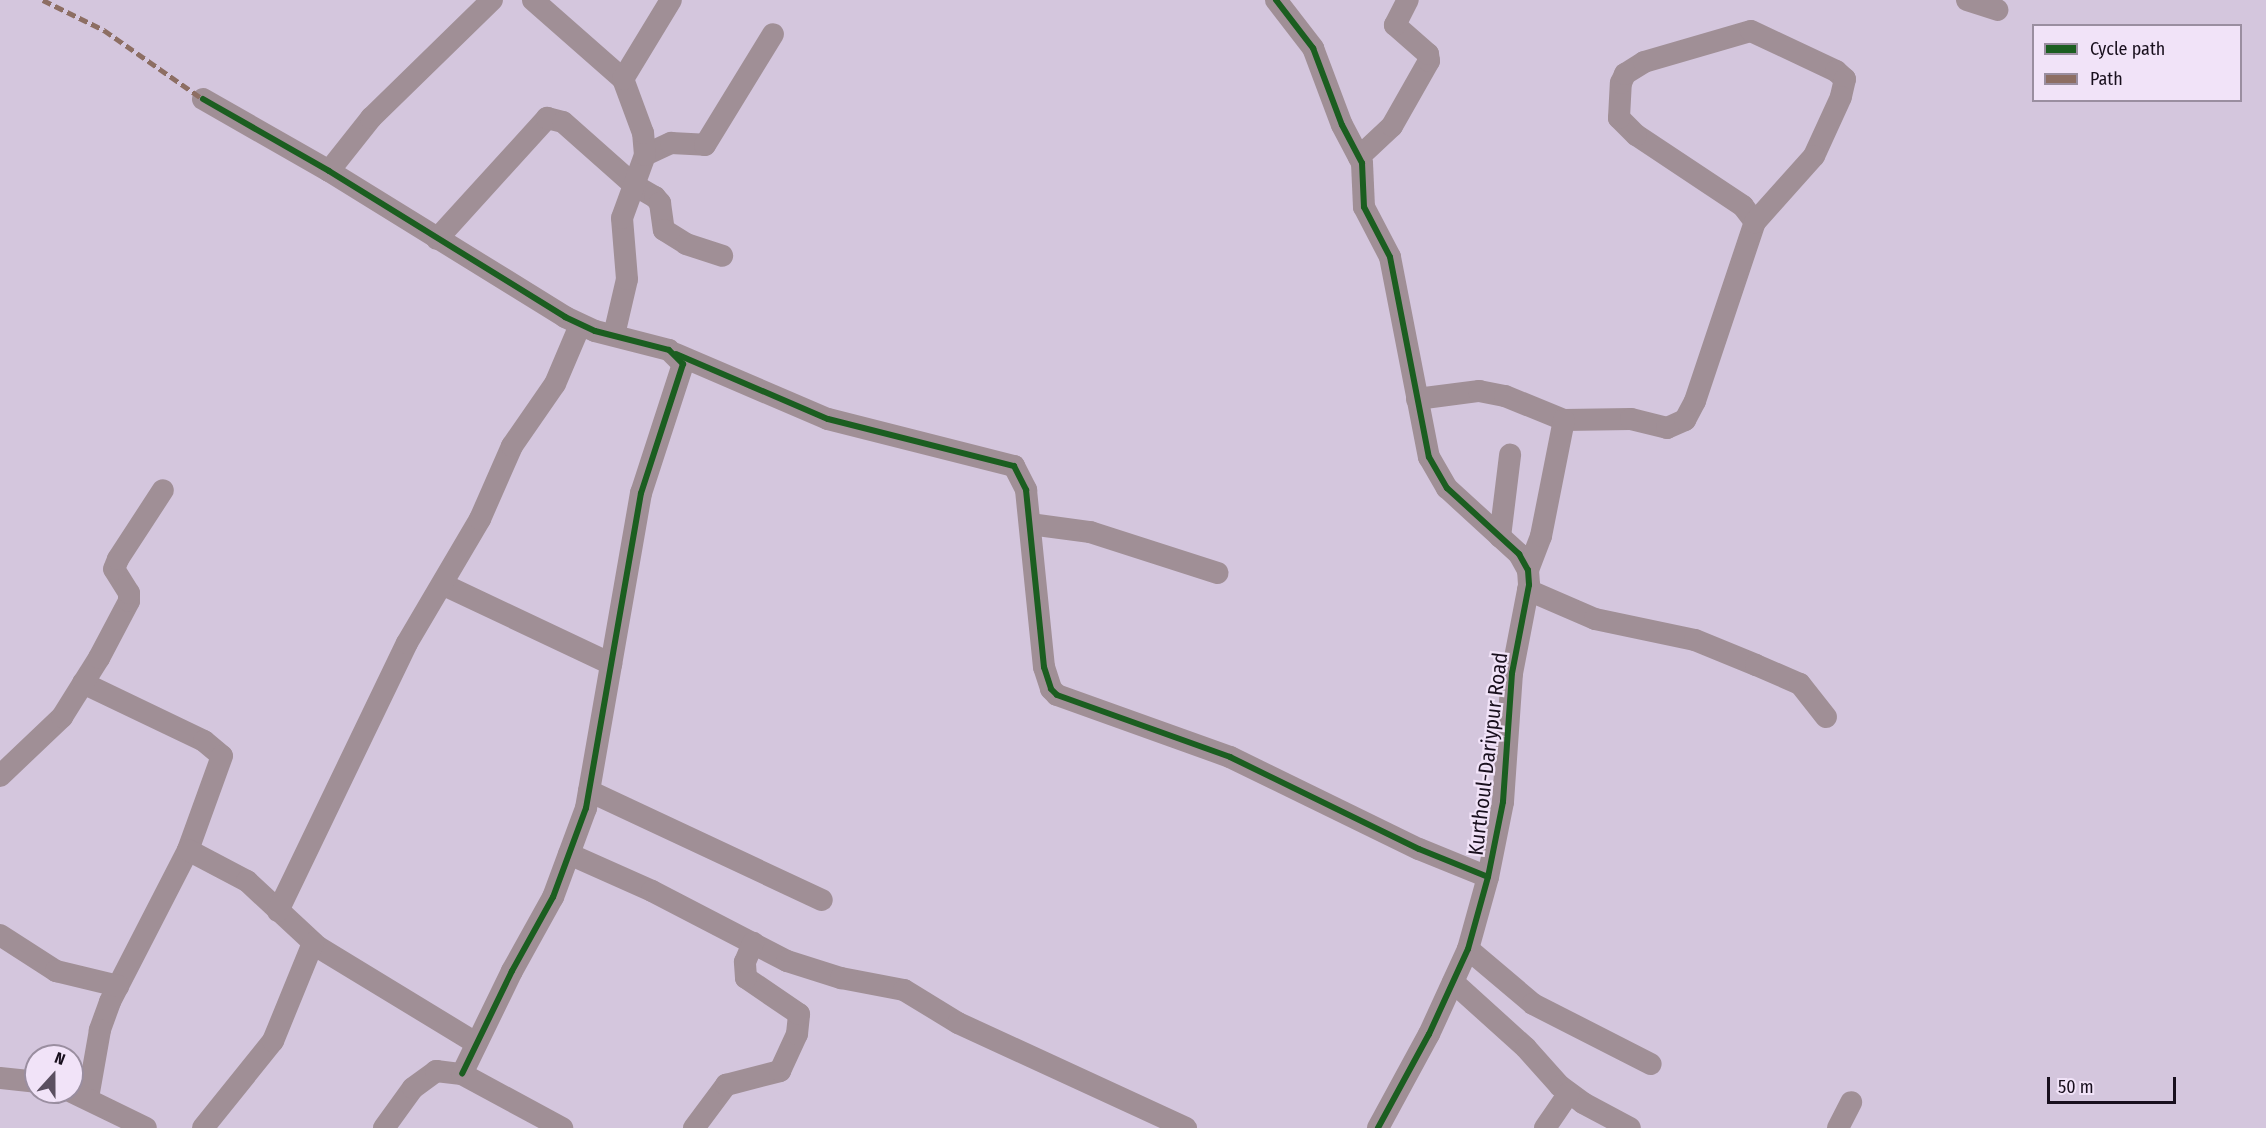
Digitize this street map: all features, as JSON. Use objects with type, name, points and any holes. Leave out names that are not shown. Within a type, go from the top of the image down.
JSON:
[{"type":"street","points":[[329,171],[371,118],[492,0]]},
{"type":"street","points":[[533,0],[623,79],[644,134],[645,155],[622,218],[627,279],[614,335]]},
{"type":"street","points":[[623,79],[671,0]]},
{"type":"street","points":[[1276,0],[1313,48],[1359,157],[1364,172],[1362,196],[1367,216],[1389,257],[1416,399],[1430,457],[1438,476],[1463,505],[1519,554],[1528,580],[1595,619],[1695,640],[1800,684],[1826,717]]},
{"type":"street","points":[[1359,157],[1392,126],[1428,61],[1426,51],[1395,25],[1408,0]]},
{"type":"street","points":[[1967,0],[1997,10]]},
{"type":"street","points":[[1416,399],[1479,391],[1504,396],[1564,420],[1631,419],[1666,428],[1685,420],[1695,401],[1755,222],[1814,156],[1844,89],[1842,75],[1770,37],[1751,31],[1644,62],[1625,74],[1617,106],[1625,126],[1743,206],[1755,222]]},
{"type":"street","points":[[645,155],[671,143],[705,145],[773,34]]},
{"type":"street","points":[[203,99],[329,171],[580,325],[676,354],[828,419],[934,449],[1014,466],[1026,490],[1044,667],[1051,689],[1057,695],[1230,758],[1419,849],[1488,877]]},
{"type":"street","points":[[437,239],[547,118],[563,122],[634,185],[660,203],[664,230],[686,244],[722,256]]},
{"type":"street","points":[[278,910],[407,643],[444,585],[480,519],[512,446],[555,384],[580,325]]},
{"type":"street","points":[[462,1074],[553,897],[589,791],[640,493],[683,372],[683,364],[676,354]]},
{"type":"street","name":"Kurthoul-Dariypur Road","points":[[1378,1128],[1468,949],[1488,877],[1503,802],[1512,673],[1528,580],[1541,536],[1564,420]]},
{"type":"street","points":[[1500,537],[1510,455]]},
{"type":"street","points":[[0,776],[62,717],[83,683],[129,602],[129,593],[117,577],[118,560],[163,490]]},
{"type":"street","points":[[1030,524],[1090,532],[1218,573]]},
{"type":"street","points":[[444,585],[611,664]]},
{"type":"street","points":[[83,683],[204,741],[222,756],[188,850],[118,986],[100,1030],[84,1082]]},
{"type":"street","points":[[589,791],[822,900]]},
{"type":"street","points":[[188,850],[247,881],[313,943],[476,1044]]},
{"type":"street","points":[[569,855],[787,961],[827,975],[904,990],[958,1023],[1186,1128]]},
{"type":"street","points":[[0,935],[56,971],[118,986]]},
{"type":"street","points":[[203,1128],[273,1041],[313,943]]},
{"type":"street","points":[[694,1128],[726,1085],[780,1071],[797,1034],[799,1014],[746,978],[745,962],[753,943]]},
{"type":"street","points":[[1468,949],[1533,1004],[1651,1064]]},
{"type":"street","points":[[1453,982],[1569,1093],[1630,1128]]},
{"type":"street","points":[[384,1128],[425,1076],[436,1071],[462,1074],[562,1128]]},
{"type":"street","points":[[2,1081],[24,1082]]},
{"type":"street","points":[[1545,1128],[1569,1093]]},
{"type":"street","points":[[84,1097],[147,1128]]},
{"type":"street","points":[[1838,1128],[1851,1102]]},
{"type":"marked path","points":[[43,0],[104,30],[203,99]]},
{"type":"cycle path","points":[[1276,0],[1313,48],[1342,125],[1362,163],[1364,207],[1390,257],[1429,457],[1447,488],[1519,554],[1528,570],[1529,585],[1512,673],[1503,802],[1488,877],[1468,949],[1429,1034],[1378,1128]]},
{"type":"cycle path","points":[[203,99],[329,171],[565,317],[595,331],[669,350],[683,364],[641,493],[586,808],[553,897],[512,971],[462,1074]]},
{"type":"cycle path","points":[[676,354],[828,419],[1014,466],[1026,490],[1044,667],[1051,689],[1057,695],[1230,757],[1419,849],[1488,877]]}]
